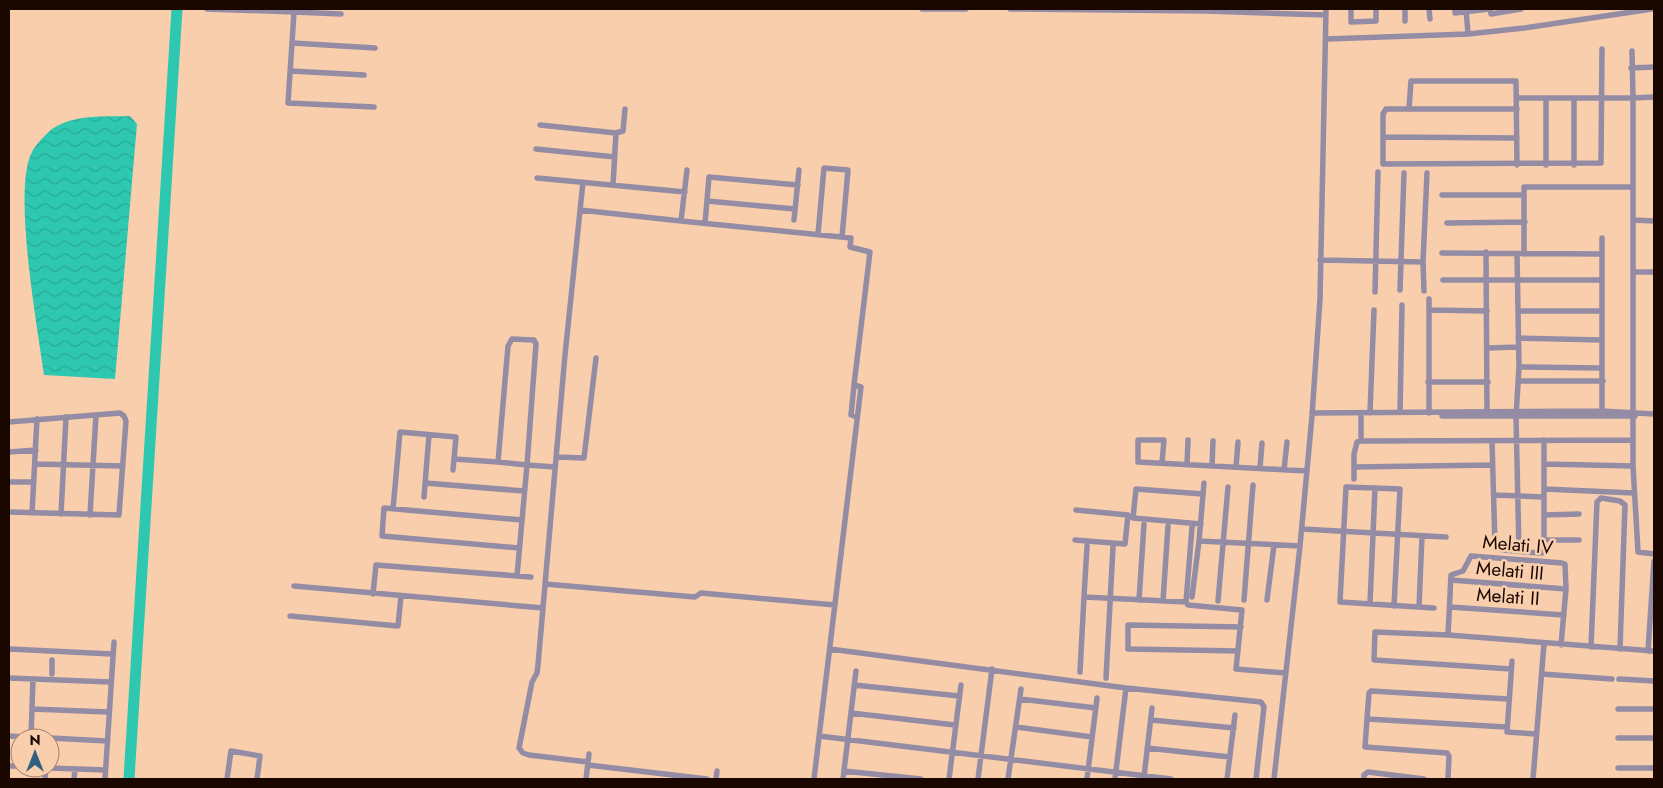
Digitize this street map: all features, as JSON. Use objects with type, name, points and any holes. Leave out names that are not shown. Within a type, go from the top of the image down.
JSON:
[{"type":"street","points":[[208,9],[341,14]]},
{"type":"street","points":[[922,9],[966,9]]},
{"type":"street","points":[[1010,9],[1326,12],[1320,260],[1312,415],[1302,529],[1274,779]]},
{"type":"street","points":[[1351,9],[1351,22],[1376,21],[1376,9]]},
{"type":"street","points":[[1405,9],[1406,21]]},
{"type":"street","points":[[1430,9],[1430,19]]},
{"type":"street","points":[[1455,9],[1455,13],[1467,10],[1490,9],[1491,14],[1521,9]]},
{"type":"street","points":[[1326,39],[1468,34],[1524,28],[1652,9]]},
{"type":"street","points":[[1467,10],[1468,34]]},
{"type":"street","points":[[294,12],[288,103],[374,107]]},
{"type":"street","points":[[292,43],[375,48]]},
{"type":"street","points":[[1517,108],[1384,110],[1383,164],[1574,165],[1601,163],[1602,49]]},
{"type":"street","points":[[1632,50],[1634,492],[1638,552],[1654,554]]},
{"type":"street","points":[[1631,68],[1654,68]]},
{"type":"street","points":[[291,71],[364,75]]},
{"type":"street","points":[[1409,109],[1411,81],[1516,81],[1517,165]]},
{"type":"street","points":[[1517,98],[1654,97]]},
{"type":"street","points":[[1546,98],[1546,165]]},
{"type":"street","points":[[1574,98],[1574,165]]},
{"type":"street","points":[[540,125],[616,133],[622,131],[625,109]]},
{"type":"street","points":[[613,185],[616,133]]},
{"type":"street","points":[[1383,137],[1517,138]]},
{"type":"street","points":[[536,149],[615,157]]},
{"type":"street","points":[[818,234],[824,168],[848,170],[842,237]]},
{"type":"street","points":[[681,220],[687,170]]},
{"type":"street","points":[[794,220],[799,170]]},
{"type":"street","points":[[1375,292],[1378,172]]},
{"type":"street","points":[[1400,290],[1404,173]]},
{"type":"street","points":[[1424,291],[1423,262],[1427,173]]},
{"type":"street","points":[[705,223],[709,177],[798,185]]},
{"type":"street","points":[[537,178],[685,192]]},
{"type":"street","points":[[583,182],[537,673],[532,682],[519,748],[523,754],[529,755],[707,779]]},
{"type":"street","points":[[1524,254],[1524,187],[1633,187]]},
{"type":"street","points":[[1442,195],[1524,195]]},
{"type":"street","points":[[707,201],[795,209]]},
{"type":"street","points":[[580,210],[850,238],[850,248],[870,252],[854,385],[860,387],[857,417],[814,779]]},
{"type":"street","points":[[1634,220],[1654,220]]},
{"type":"street","points":[[1447,223],[1525,222]]},
{"type":"street","points":[[1602,238],[1602,412]]},
{"type":"street","points":[[1486,252],[1487,412]]},
{"type":"street","points":[[1442,253],[1602,254]]},
{"type":"street","points":[[1517,254],[1519,367],[1516,440],[1519,552]]},
{"type":"street","points":[[1320,260],[1423,262]]},
{"type":"street","points":[[1633,272],[1654,272]]},
{"type":"street","points":[[1443,280],[1602,280]]},
{"type":"street","points":[[1429,299],[1429,413]]},
{"type":"street","points":[[1400,413],[1402,305]]},
{"type":"street","points":[[1370,412],[1374,310]]},
{"type":"street","points":[[1430,310],[1487,311]]},
{"type":"street","points":[[1518,311],[1602,311]]},
{"type":"street","points":[[1518,338],[1602,340]]},
{"type":"street","points":[[498,462],[509,341],[514,339],[532,340],[536,344],[516,576]]},
{"type":"street","points":[[1488,348],[1519,347]]},
{"type":"street","points":[[556,457],[584,458],[596,358]]},
{"type":"street","points":[[1519,367],[1602,368]]},
{"type":"street","points":[[1518,381],[1602,381]]},
{"type":"street","points":[[1428,382],[1488,382]]},
{"type":"street","points":[[1334,415],[1370,412],[1487,412],[1516,415],[1602,412],[1635,414]]},
{"type":"street","points":[[9,422],[120,414],[124,416],[123,466],[119,515],[9,512]]},
{"type":"street","points":[[1312,415],[1361,417],[1654,414]]},
{"type":"street","points":[[90,515],[96,416]]},
{"type":"street","points":[[61,514],[65,466],[66,417]]},
{"type":"street","points":[[1360,442],[1361,417]]},
{"type":"street","points":[[32,513],[37,419]]},
{"type":"street","points":[[393,509],[400,432],[456,437],[453,470]]},
{"type":"street","points":[[424,497],[428,435]]},
{"type":"street","points":[[1162,463],[1164,440],[1138,440],[1138,462],[1307,471]]},
{"type":"street","points":[[1187,464],[1188,440]]},
{"type":"street","points":[[1492,441],[1495,546],[1503,550],[1542,553],[1544,540],[1544,440]]},
{"type":"street","points":[[1354,479],[1355,444],[1360,442],[1633,440]]},
{"type":"street","points":[[1212,466],[1213,441]]},
{"type":"street","points":[[1236,467],[1238,442]]},
{"type":"street","points":[[1284,470],[1287,442]]},
{"type":"street","points":[[1260,468],[1262,443]]},
{"type":"street","points":[[9,452],[36,450]]},
{"type":"street","points":[[454,459],[555,467]]},
{"type":"street","points":[[35,464],[123,466]]},
{"type":"street","points":[[1544,464],[1633,466]]},
{"type":"street","points":[[1354,467],[1492,465]]},
{"type":"street","points":[[9,482],[34,482]]},
{"type":"street","points":[[425,483],[524,491]]},
{"type":"street","points":[[1192,597],[1204,483]]},
{"type":"street","points":[[1244,600],[1250,544],[1253,485]]},
{"type":"street","points":[[1218,601],[1228,487]]},
{"type":"street","points":[[1394,606],[1400,489],[1346,487],[1340,602],[1394,606],[1434,608]]},
{"type":"street","points":[[1370,604],[1375,488]]},
{"type":"street","points":[[1075,540],[1125,544],[1136,489],[1204,494]]},
{"type":"street","points":[[1544,489],[1634,492]]},
{"type":"street","points":[[1494,495],[1544,497]]},
{"type":"street","points":[[1591,647],[1596,502],[1601,498],[1623,502],[1625,505],[1620,649]]},
{"type":"street","points":[[519,548],[382,536],[384,508],[522,520]]},
{"type":"street","points":[[1076,510],[1201,524]]},
{"type":"street","points":[[1544,515],[1579,514]]},
{"type":"street","points":[[1139,600],[1144,524]]},
{"type":"street","points":[[1163,601],[1168,526]]},
{"type":"street","points":[[1186,602],[1192,527]]},
{"type":"street","points":[[1302,529],[1446,537]]},
{"type":"street","points":[[1419,607],[1422,536]]},
{"type":"street","points":[[1544,540],[1579,540]]},
{"type":"street","points":[[1199,541],[1300,546]]},
{"type":"street","points":[[1267,600],[1274,545]]},
{"type":"street","points":[[1080,672],[1087,546]]},
{"type":"street","points":[[1106,678],[1113,547]]},
{"type":"street","name":"Melati IV","points":[[1451,580],[1452,573],[1463,571],[1471,556],[1562,563],[1565,564],[1566,568],[1566,589]]},
{"type":"street","points":[[1510,669],[1373,659],[1376,631],[1651,651],[1654,561]]},
{"type":"street","points":[[373,594],[376,565],[531,577]]},
{"type":"street","points":[[1448,635],[1451,580]]},
{"type":"street","name":"Melati III","points":[[1451,580],[1566,589]]},
{"type":"street","points":[[545,584],[695,596],[701,593],[835,605]]},
{"type":"street","points":[[294,586],[543,608]]},
{"type":"street","points":[[1561,644],[1566,589]]},
{"type":"street","points":[[290,616],[398,626],[401,596]]},
{"type":"street","points":[[1084,597],[1186,602],[1188,605],[1242,610],[1236,669],[1285,673]]},
{"type":"street","name":"Melati II","points":[[1450,606],[1564,615]]},
{"type":"street","points":[[1238,651],[1128,649],[1128,625],[1241,628]]},
{"type":"street","points":[[105,779],[114,642]]},
{"type":"street","points":[[1533,779],[1544,644]]},
{"type":"street","points":[[9,649],[112,654]]},
{"type":"street","points":[[830,649],[1126,688],[1261,702],[1264,707],[1256,779]]},
{"type":"street","points":[[52,660],[52,677]]},
{"type":"street","points":[[1512,661],[1506,728],[1510,733],[1536,734]]},
{"type":"street","points":[[978,779],[992,670]]},
{"type":"street","points":[[843,779],[856,671]]},
{"type":"street","points":[[1542,674],[1654,680]]},
{"type":"street","points":[[9,678],[33,679],[52,677],[110,682]]},
{"type":"street","points":[[31,728],[33,679]]},
{"type":"street","points":[[854,685],[958,696]]},
{"type":"street","points":[[949,779],[958,696],[961,685]]},
{"type":"street","points":[[1115,776],[1126,688]]},
{"type":"street","points":[[1008,779],[1021,689]]},
{"type":"street","points":[[1448,779],[1450,756],[1448,753],[1365,747],[1369,693],[1372,691],[1508,699]]},
{"type":"street","points":[[1086,779],[1097,698]]},
{"type":"street","points":[[1020,699],[1096,708]]},
{"type":"street","points":[[1144,777],[1152,708]]},
{"type":"street","points":[[32,709],[108,712]]},
{"type":"street","points":[[1618,709],[1654,709]]},
{"type":"street","points":[[851,713],[955,725]]},
{"type":"street","points":[[1227,779],[1235,715]]},
{"type":"street","points":[[1367,719],[1506,728]]},
{"type":"street","points":[[1151,720],[1234,728]]},
{"type":"street","points":[[1016,727],[1092,737]]},
{"type":"street","points":[[819,736],[1087,770],[1115,776],[1171,779]]},
{"type":"street","points":[[1618,738],[1654,738]]},
{"type":"street","points":[[60,739],[107,741]]},
{"type":"street","points":[[1148,748],[1230,757]]},
{"type":"street","points":[[227,779],[231,751],[260,756],[257,779]]},
{"type":"street","points":[[586,779],[589,754]]},
{"type":"street","points":[[60,768],[105,770]]},
{"type":"street","points":[[1618,768],[1654,768]]},
{"type":"street","points":[[74,779],[75,769]]},
{"type":"street","points":[[844,770],[921,779]]},
{"type":"street","points":[[716,779],[717,771]]},
{"type":"street","points":[[1364,779],[1364,774],[1368,772],[1424,779]]},
{"type":"water","points":[[130,116],[137,124],[115,379],[44,375],[32,294],[25,227],[27,170],[32,152],[52,129],[61,124],[90,117]]},
{"type":"waterway","points":[[129,779],[177,9]]}]
